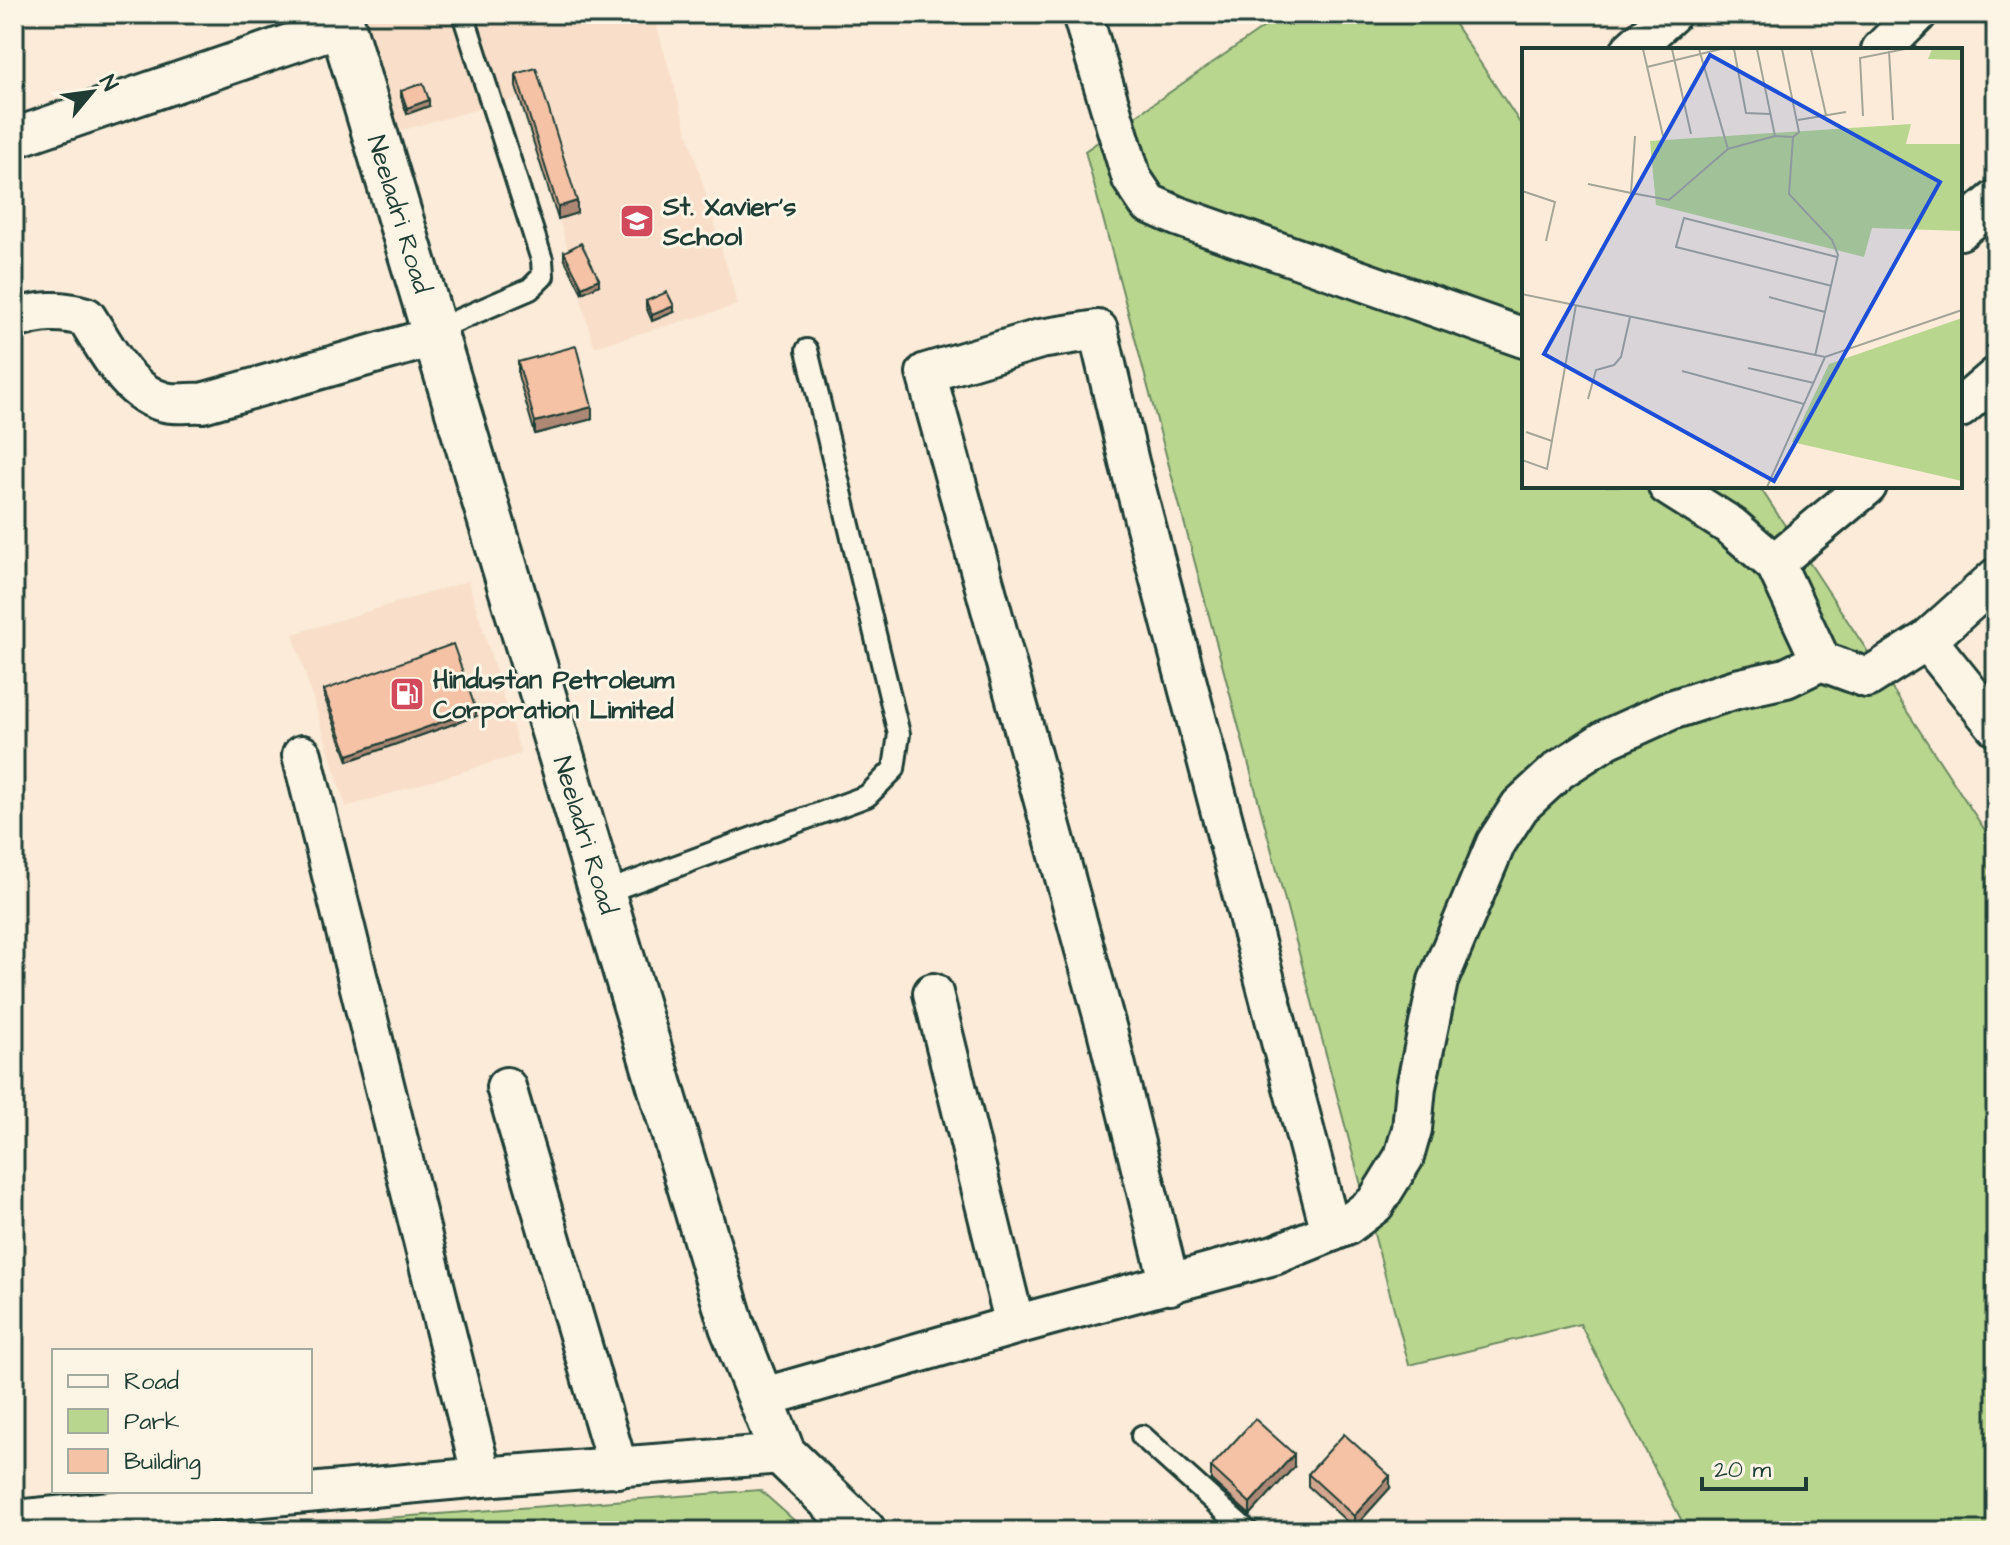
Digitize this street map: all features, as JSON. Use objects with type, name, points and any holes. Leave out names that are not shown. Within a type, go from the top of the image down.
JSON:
[{"type":"main road","name":"Neeladri Road","points":[[340,20],[732,1326],[783,1454],[863,1531]]},
{"type":"street","points":[[1082,14],[1132,179],[1148,203],[1177,216],[1522,337]]},
{"type":"street","points":[[1633,48],[1671,14]]},
{"type":"street","points":[[1883,48],[1917,14]]},
{"type":"street","points":[[14,138],[340,20]]},
{"type":"street","points":[[1962,228],[1996,200]]},
{"type":"street","points":[[14,319],[43,311],[66,311],[86,317],[125,376],[143,391],[164,402],[202,403],[436,333]]},
{"type":"street","points":[[1170,1285],[1107,1030],[926,373],[1040,339],[1098,330],[1129,462],[1331,1232]]},
{"type":"street","points":[[1962,406],[1996,377]]},
{"type":"street","points":[[1671,488],[1731,526],[1776,565],[1821,661],[1867,678],[1927,640],[1996,578]]},
{"type":"street","points":[[1776,565],[1865,488]]},
{"type":"street","points":[[1927,640],[1996,726]]},
{"type":"street","points":[[761,1398],[1274,1255],[1346,1226],[1375,1204],[1404,1157],[1412,1129],[1416,1087],[1438,981],[1496,843],[1520,806],[1559,770],[1607,739],[1671,710],[1736,689],[1786,678],[1821,661]]},
{"type":"street","points":[[302,755],[482,1477]]},
{"type":"street","points":[[933,993],[1015,1325]]},
{"type":"street","points":[[506,1087],[618,1468]]},
{"type":"street","points":[[312,1493],[783,1454]]},
{"type":"street","points":[[14,1520],[308,1493]]},
{"type":"lane","points":[[436,333],[530,289],[543,276],[542,260],[463,14]]},
{"type":"lane","points":[[603,893],[867,796],[894,769],[899,734],[807,350]]},
{"type":"lane","points":[[1142,1436],[1247,1531]]},
{"type":"shaded area","name":"St. Xavier's School","points":[[338,14],[653,14],[738,305],[594,347],[526,96],[377,137]]},
{"type":"shaded area","name":"Hindustan Petroleum Corporation Limited","points":[[468,581],[521,754],[346,807],[293,634]]},
{"type":"green space","points":[[1283,14],[1448,14],[1522,126],[1522,488],[1760,488],[1996,847],[1996,1531],[1687,1531],[1580,1324],[1409,1365],[1085,151]]},
{"type":"green space","points":[[760,1490],[806,1531],[254,1531],[253,1528]]},
{"type":"building","points":[[536,68],[577,201],[558,207],[516,74]]},
{"type":"building","points":[[423,83],[429,100],[407,108],[401,91]]},
{"type":"building","points":[[581,243],[599,279],[582,287],[564,252]]},
{"type":"building","points":[[667,292],[674,306],[652,315],[646,301]]},
{"type":"building","points":[[576,346],[592,407],[535,422],[518,362]]},
{"type":"building","points":[[453,644],[476,710],[348,755],[324,690]]},
{"type":"building","points":[[1255,1419],[1294,1454],[1250,1503],[1211,1467]]},
{"type":"building","points":[[1344,1434],[1390,1476],[1354,1516],[1308,1474]]},
{"type":"place","name":"St. Xavier's School","points":[[637,221]]},
{"type":"place","name":"Hindustan Petroleum Corporation Limited","points":[[407,694]]}]
